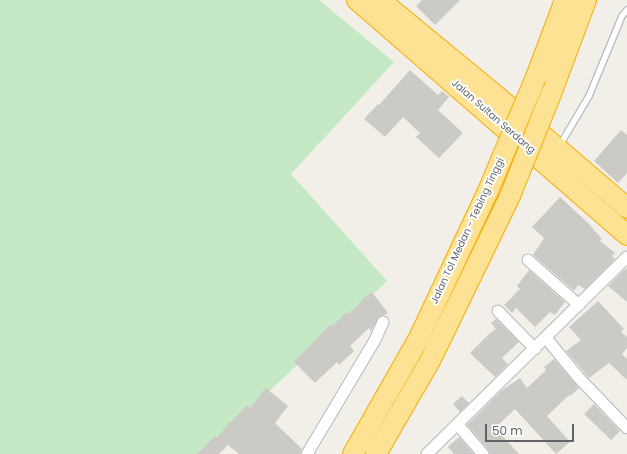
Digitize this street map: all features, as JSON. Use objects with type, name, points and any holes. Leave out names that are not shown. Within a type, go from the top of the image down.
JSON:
[{"type":"highway","name":"Jalan Sultan Serdang","points":[[357,0],[402,28],[499,98],[558,149],[624,200]]},
{"type":"highway","name":"Jalan Sultan Serdang","points":[[380,0],[402,28],[627,235]]},
{"type":"highway","name":"Jalan Tol Medan - Tebing Tinggi","points":[[353,454],[419,338],[488,192],[536,77],[565,0]]},
{"type":"highway","points":[[376,454],[431,359],[510,196],[552,94],[586,0]]},
{"type":"street","points":[[427,454],[627,257]]},
{"type":"street","points":[[528,260],[579,305]]},
{"type":"street","points":[[498,311],[535,349]]},
{"type":"street","points":[[307,454],[375,340],[383,322]]},
{"type":"street","points":[[546,338],[579,378],[627,428]]},
{"type":"street","points":[[458,425],[483,454]]},
{"type":"lane","points":[[558,149],[588,96],[622,16],[627,10]]},
{"type":"green space","points":[[0,0],[319,0],[394,62],[291,174],[387,281],[202,454],[0,454]]},
{"type":"building","points":[[422,0],[460,0],[435,25],[416,6]]},
{"type":"building","points":[[410,70],[438,95],[442,91],[449,97],[438,110],[463,133],[439,158],[416,137],[420,133],[403,117],[385,137],[364,119],[378,104],[379,105]]},
{"type":"building","points":[[621,130],[627,135],[627,173],[618,183],[594,161]]},
{"type":"building","points":[[560,197],[588,223],[602,239],[600,241],[615,253],[612,256],[615,259],[585,289],[578,285],[574,291],[533,255],[544,238],[532,227]]},
{"type":"building","points":[[626,268],[627,270],[627,302],[608,286]]},
{"type":"building","points":[[529,270],[565,302],[555,315],[550,312],[535,327],[516,308],[512,313],[504,305],[520,289],[517,286]]},
{"type":"building","points":[[372,292],[388,313],[379,317],[371,331],[369,328],[350,346],[354,351],[339,365],[337,362],[315,383],[294,362],[330,325],[332,326],[347,312],[349,314]]},
{"type":"building","points":[[598,301],[624,329],[621,332],[627,337],[627,348],[622,354],[627,359],[627,380],[609,363],[589,378],[566,351],[581,340],[569,327]]},
{"type":"building","points":[[496,319],[519,342],[502,358],[508,364],[495,377],[470,353],[496,329],[491,323]]},
{"type":"building","points":[[554,359],[579,388],[570,396],[569,395],[547,416],[570,442],[556,454],[515,409],[495,428],[519,454],[490,454],[488,449],[467,425],[501,391],[520,378],[527,388],[546,370],[544,367]]},
{"type":"building","points":[[266,388],[288,406],[275,423],[302,449],[300,454],[239,454],[228,445],[219,454],[197,454],[215,436],[217,438],[247,405],[250,408]]},
{"type":"building","points":[[462,396],[469,403],[460,412],[453,404]]},
{"type":"building","points":[[594,404],[620,431],[611,440],[584,414]]},
{"type":"building","points":[[459,437],[474,454],[454,454],[448,447]]}]
